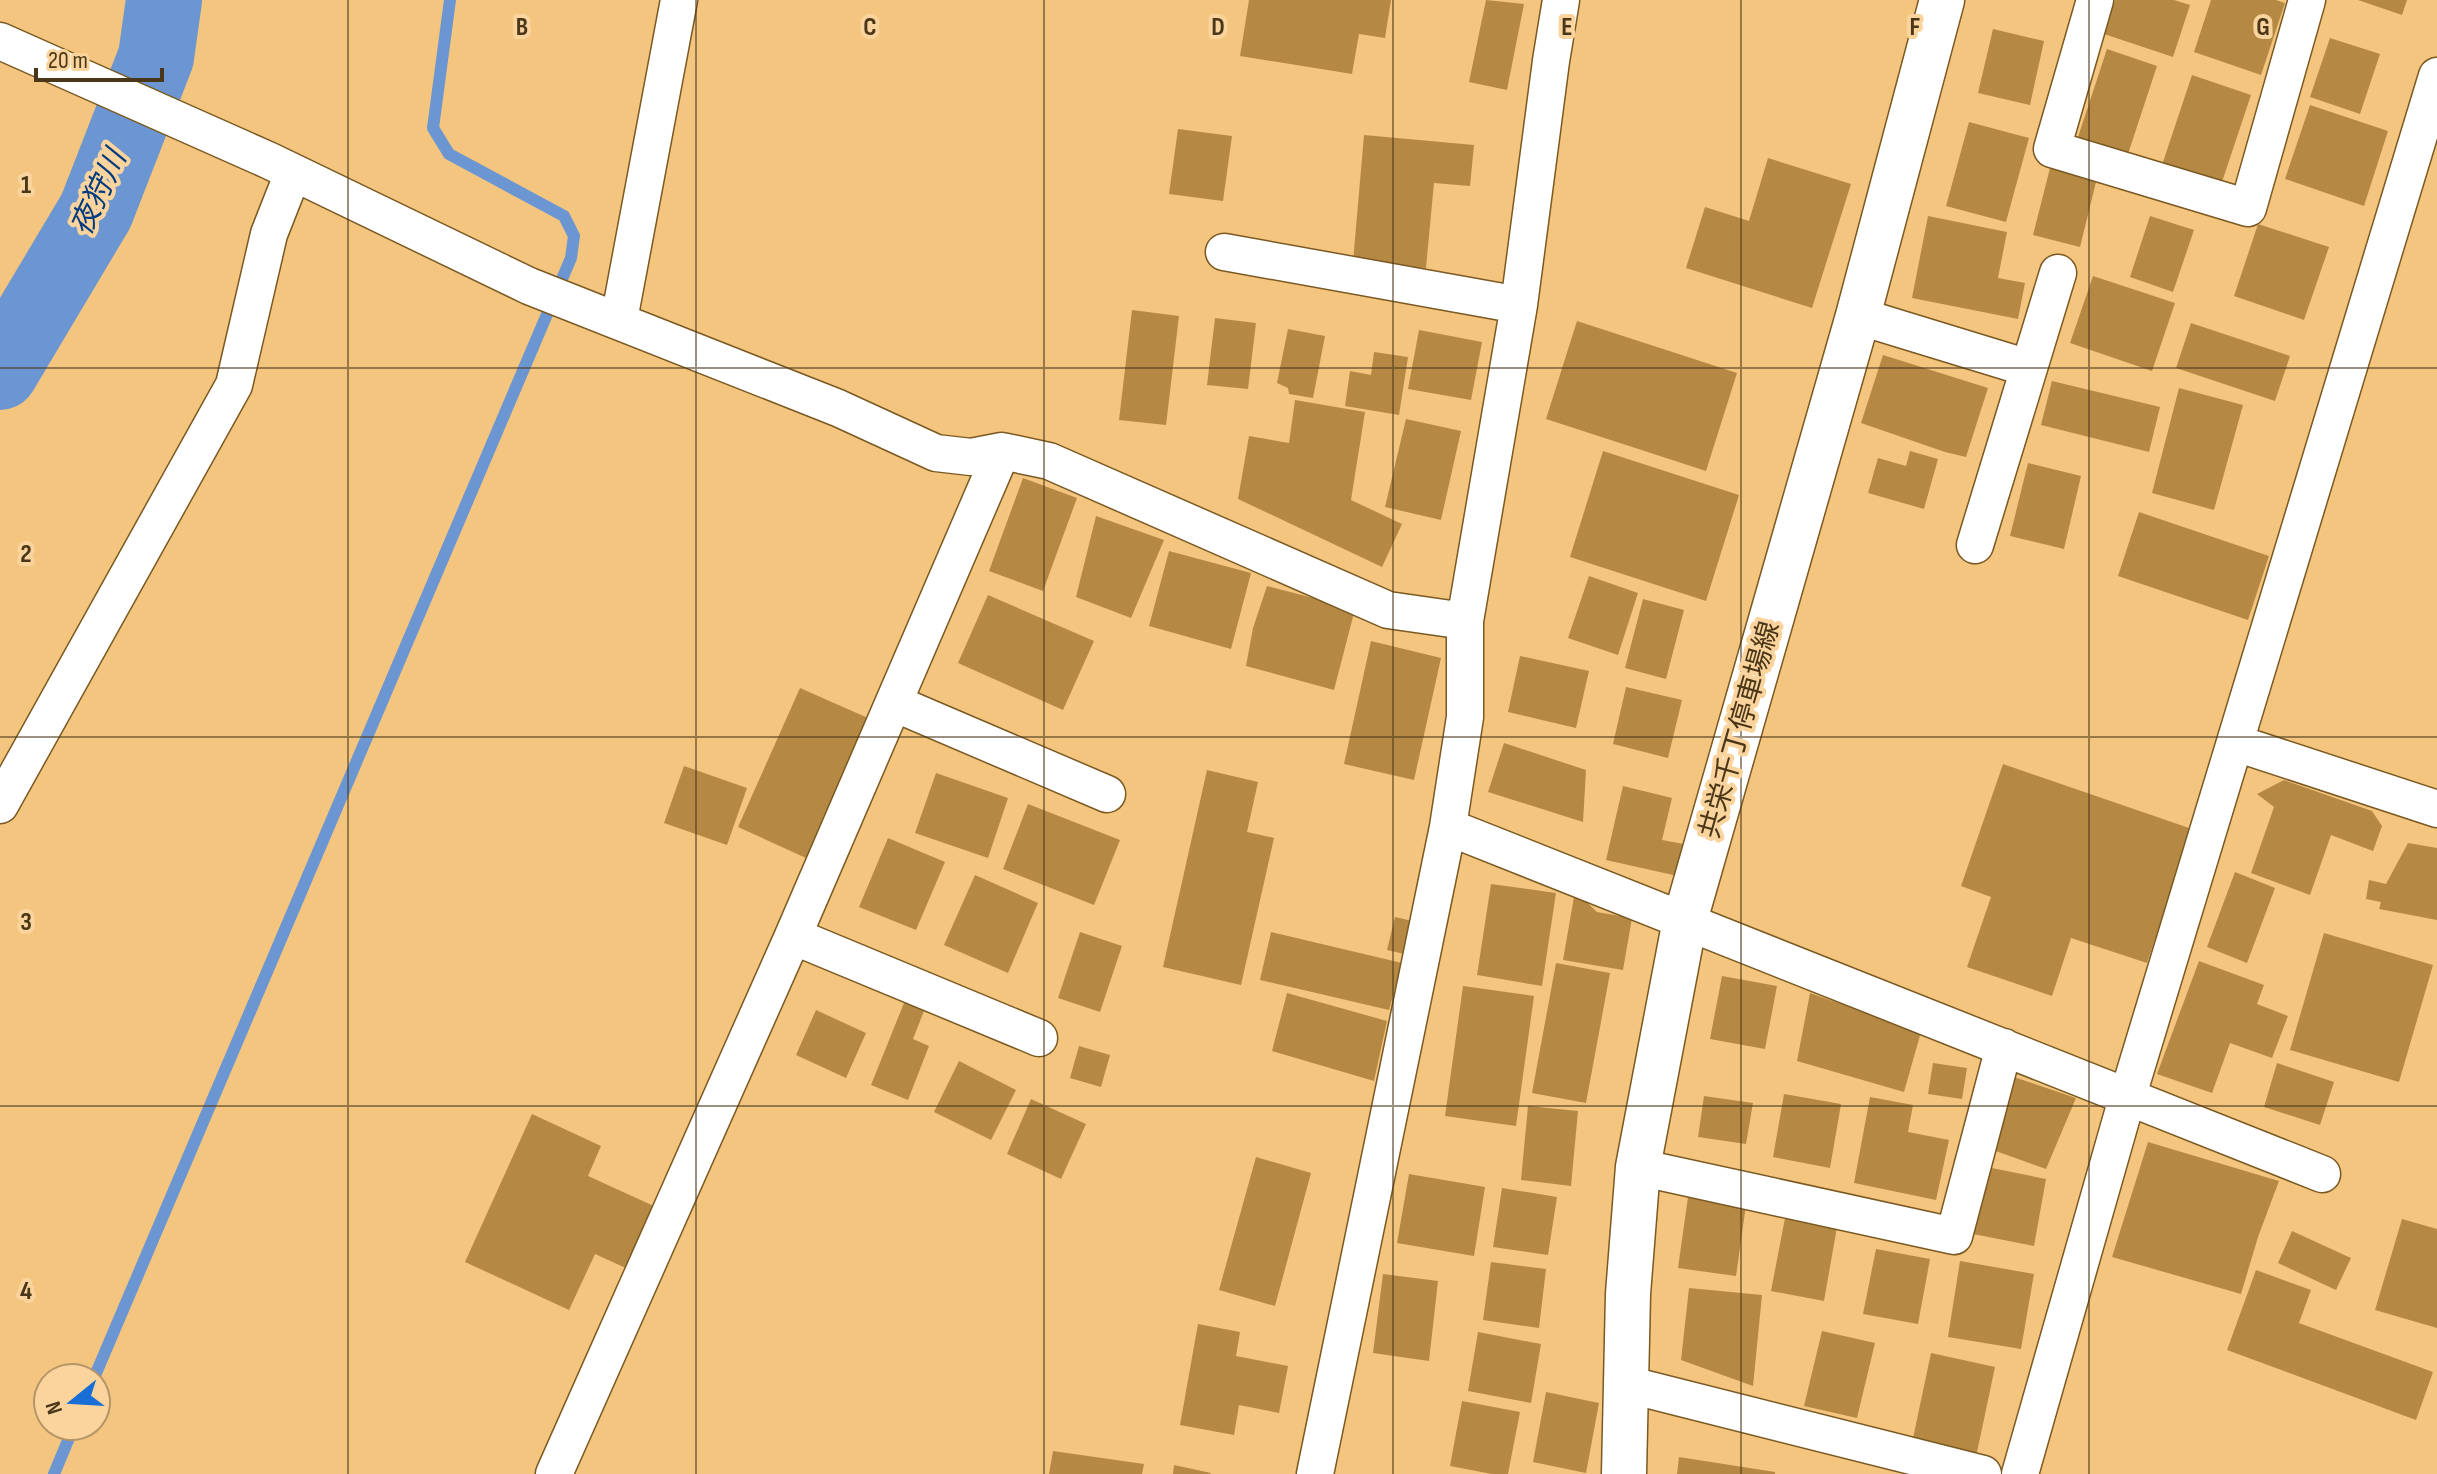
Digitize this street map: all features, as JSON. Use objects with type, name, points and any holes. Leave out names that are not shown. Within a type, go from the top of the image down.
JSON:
[{"type":"main road","name":"共栄千丁停車場線","points":[[1624,1474],[1628,1294],[1638,1167],[1685,920],[1858,316],[1942,0]]},
{"type":"street","points":[[619,320],[679,0]]},
{"type":"street","points":[[1315,1474],[1448,827],[1465,717],[1465,621],[1519,305],[1561,0]]},
{"type":"street","points":[[2095,0],[2052,149],[2248,208],[2307,0]]},
{"type":"street","points":[[0,41],[281,167],[529,286],[838,408],[936,453],[971,457],[1002,451],[1049,461],[1388,610],[1465,621]]},
{"type":"street","points":[[2020,1474],[2128,1095],[2437,76]]},
{"type":"street","points":[[0,805],[234,385],[281,167]]},
{"type":"street","points":[[1224,252],[1519,305]]},
{"type":"street","points":[[1975,545],[2058,273]]},
{"type":"street","points":[[1858,316],[2028,368]]},
{"type":"street","points":[[554,1474],[793,936],[1002,451]]},
{"type":"street","points":[[894,703],[1107,794]]},
{"type":"street","points":[[2236,743],[2437,809]]},
{"type":"street","points":[[1448,827],[2322,1174]]},
{"type":"street","points":[[793,936],[1039,1038]]},
{"type":"street","points":[[1638,1167],[1954,1236],[2004,1047]]},
{"type":"street","points":[[1626,1384],[1983,1474]]},
{"type":"building","points":[[1249,0],[1391,0],[1385,38],[1359,34],[1352,74],[1240,56]]},
{"type":"building","points":[[1486,0],[1524,4],[1507,90],[1469,82]]},
{"type":"building","points":[[2115,0],[2174,0],[2190,5],[2173,57],[2104,34]]},
{"type":"building","points":[[2211,0],[2276,0],[2285,3],[2261,75],[2194,52]]},
{"type":"building","points":[[2358,0],[2407,0],[2402,15]]},
{"type":"building","points":[[1993,29],[2044,41],[2030,105],[1978,93]]},
{"type":"building","points":[[2330,38],[2380,54],[2360,114],[2310,97]]},
{"type":"building","points":[[2107,49],[2157,66],[2128,154],[2078,137]]},
{"type":"building","points":[[2192,75],[2251,95],[2221,185],[2162,165]]},
{"type":"building","points":[[2310,105],[2388,131],[2364,206],[2285,179]]},
{"type":"building","points":[[1969,122],[2029,138],[2006,222],[1946,206]]},
{"type":"building","points":[[1178,129],[1232,136],[1223,201],[1169,194]]},
{"type":"building","points":[[1364,135],[1474,145],[1470,186],[1434,183],[1426,268],[1353,262]]},
{"type":"building","points":[[1768,158],[1851,184],[1812,308],[1686,268],[1705,207],[1749,221]]},
{"type":"building","points":[[2050,168],[2097,178],[2080,247],[2033,235]]},
{"type":"building","points":[[1928,216],[2007,232],[1998,278],[2025,283],[2018,319],[1912,298]]},
{"type":"building","points":[[2150,216],[2194,230],[2173,292],[2130,277]]},
{"type":"building","points":[[2258,224],[2329,247],[2304,320],[2234,296]]},
{"type":"building","points":[[2093,276],[2175,303],[2152,371],[2070,343]]},
{"type":"building","points":[[1132,310],[1179,316],[1166,425],[1119,420]]},
{"type":"building","points":[[1215,318],[1256,323],[1248,389],[1207,385]]},
{"type":"building","points":[[1577,321],[1737,373],[1706,471],[1546,419]]},
{"type":"building","points":[[2191,323],[2290,356],[2275,401],[2176,368]]},
{"type":"building","points":[[1288,329],[1325,336],[1313,398],[1289,394],[1288,388],[1277,383]]},
{"type":"building","points":[[1419,330],[1482,342],[1471,400],[1408,389]]},
{"type":"building","points":[[1374,352],[1408,357],[1399,415],[1345,406],[1350,371],[1371,375]]},
{"type":"building","points":[[1883,355],[1988,388],[1966,457],[1861,423]]},
{"type":"building","points":[[2052,381],[2160,407],[2149,452],[2041,425]]},
{"type":"building","points":[[2179,388],[2243,405],[2214,510],[2152,493]]},
{"type":"building","points":[[1295,400],[1365,412],[1351,500],[1402,524],[1382,567],[1238,499],[1249,436],[1289,443]]},
{"type":"building","points":[[1406,419],[1461,431],[1441,520],[1385,507]]},
{"type":"building","points":[[1603,451],[1739,495],[1706,601],[1570,557]]},
{"type":"building","points":[[1910,451],[1938,459],[1924,509],[1868,493],[1878,458],[1906,466]]},
{"type":"building","points":[[2028,463],[2081,476],[2064,549],[2010,536]]},
{"type":"building","points":[[1023,478],[1077,498],[1043,591],[989,571]]},
{"type":"building","points":[[2139,512],[2269,556],[2248,620],[2118,576]]},
{"type":"building","points":[[1096,516],[1164,540],[1131,618],[1076,597]]},
{"type":"building","points":[[1169,551],[1251,573],[1231,649],[1149,626]]},
{"type":"building","points":[[1589,576],[1638,593],[1618,655],[1568,638]]},
{"type":"building","points":[[1267,586],[1355,609],[1334,690],[1246,666],[1253,628]]},
{"type":"building","points":[[988,595],[1094,641],[1063,710],[958,663]]},
{"type":"building","points":[[1643,599],[1684,610],[1666,679],[1625,668]]},
{"type":"building","points":[[1371,641],[1441,658],[1414,780],[1344,764]]},
{"type":"building","points":[[1520,656],[1589,671],[1576,728],[1508,712]]},
{"type":"building","points":[[1626,687],[1682,700],[1668,758],[1613,744]]},
{"type":"building","points":[[800,688],[868,718],[806,858],[738,827]]},
{"type":"building","points":[[1504,743],[1586,770],[1583,822],[1488,792]]},
{"type":"building","points":[[2003,764],[2192,829],[2147,963],[2071,938],[2052,996],[1967,967],[1991,897],[1961,886]]},
{"type":"building","points":[[684,766],[747,788],[727,845],[664,823]]},
{"type":"building","points":[[1207,770],[1258,782],[1247,832],[1274,838],[1241,985],[1163,967]]},
{"type":"building","points":[[936,773],[1008,798],[988,858],[915,833]]},
{"type":"building","points":[[2284,780],[2372,811],[2382,826],[2373,851],[2331,835],[2310,895],[2251,873],[2274,807],[2257,794]]},
{"type":"building","points":[[1623,786],[1672,798],[1662,840],[1689,845],[1682,877],[1606,860]]},
{"type":"building","points":[[1028,804],[1120,840],[1094,905],[1003,869]]},
{"type":"building","points":[[888,838],[945,862],[916,930],[859,907]]},
{"type":"building","points":[[2408,843],[2437,848],[2437,920],[2379,909],[2381,902],[2366,899],[2369,880],[2386,884]]},
{"type":"building","points":[[2235,872],[2275,888],[2247,963],[2207,947]]},
{"type":"building","points":[[975,875],[1038,903],[1008,973],[944,945]]},
{"type":"building","points":[[1491,884],[1556,893],[1542,986],[1477,975]]},
{"type":"building","points":[[1575,891],[1597,912],[1632,918],[1623,970],[1563,960]]},
{"type":"building","points":[[1395,917],[1421,923],[1413,956],[1387,950]]},
{"type":"building","points":[[1080,932],[1122,946],[1100,1012],[1058,998]]},
{"type":"building","points":[[1271,932],[1402,963],[1389,1010],[1260,980]]},
{"type":"building","points":[[2324,933],[2433,965],[2399,1082],[2290,1050]]},
{"type":"building","points":[[2199,961],[2264,985],[2257,1004],[2288,1016],[2272,1058],[2230,1043],[2212,1093],[2157,1074]]},
{"type":"building","points":[[1556,963],[1610,973],[1586,1103],[1532,1093]]},
{"type":"building","points":[[1722,976],[1777,986],[1765,1049],[1710,1039]]},
{"type":"building","points":[[1463,986],[1534,996],[1516,1126],[1445,1116]]},
{"type":"building","points":[[1287,993],[1387,1021],[1374,1081],[1272,1051]]},
{"type":"building","points":[[1810,993],[1921,1032],[1904,1092],[1797,1061]]},
{"type":"building","points":[[906,998],[924,1011],[913,1039],[929,1046],[908,1100],[871,1085]]},
{"type":"building","points":[[816,1010],[866,1033],[846,1078],[796,1055]]},
{"type":"building","points":[[1079,1046],[1110,1055],[1101,1087],[1070,1078]]},
{"type":"building","points":[[959,1061],[1016,1090],[991,1140],[934,1112]]},
{"type":"building","points":[[1933,1063],[1967,1068],[1962,1099],[1928,1094]]},
{"type":"building","points":[[2277,1063],[2334,1082],[2320,1125],[2264,1107]]},
{"type":"building","points":[[2014,1077],[2076,1098],[2046,1169],[1993,1150]]},
{"type":"building","points":[[1784,1094],[1841,1104],[1830,1168],[1773,1157]]},
{"type":"building","points":[[1704,1096],[1753,1103],[1746,1144],[1698,1137]]},
{"type":"building","points":[[1870,1097],[1913,1105],[1908,1132],[1949,1140],[1936,1200],[1854,1183]]},
{"type":"building","points":[[1031,1099],[1086,1124],[1061,1179],[1007,1154]]},
{"type":"building","points":[[1528,1106],[1578,1111],[1571,1186],[1521,1180]]},
{"type":"building","points":[[532,1114],[601,1146],[588,1176],[656,1207],[628,1269],[595,1254],[569,1310],[465,1262]]},
{"type":"building","points":[[2148,1142],[2279,1181],[2241,1294],[2112,1257]]},
{"type":"building","points":[[1256,1157],[1311,1173],[1275,1306],[1219,1290]]},
{"type":"building","points":[[1982,1166],[2046,1179],[2034,1246],[1968,1233]]},
{"type":"building","points":[[1409,1174],[1485,1187],[1474,1256],[1397,1243]]},
{"type":"building","points":[[1502,1188],[1557,1197],[1548,1255],[1493,1247]]},
{"type":"building","points":[[1688,1197],[1746,1205],[1736,1276],[1678,1268]]},
{"type":"building","points":[[1785,1218],[1837,1227],[1824,1301],[1771,1291]]},
{"type":"building","points":[[2402,1219],[2437,1229],[2437,1328],[2375,1310]]},
{"type":"building","points":[[2292,1231],[2351,1258],[2336,1290],[2278,1263]]},
{"type":"building","points":[[1876,1249],[1930,1259],[1918,1324],[1863,1314]]},
{"type":"building","points":[[1960,1261],[2034,1274],[2021,1349],[1948,1337]]},
{"type":"building","points":[[1491,1262],[1546,1269],[1539,1328],[1483,1320]]},
{"type":"building","points":[[2256,1270],[2311,1290],[2299,1323],[2433,1372],[2416,1420],[2227,1350]]},
{"type":"building","points":[[1383,1274],[1438,1281],[1429,1361],[1373,1353]]},
{"type":"building","points":[[1689,1288],[1762,1295],[1753,1386],[1681,1360]]},
{"type":"building","points":[[1198,1324],[1240,1332],[1236,1356],[1288,1366],[1279,1413],[1239,1405],[1234,1435],[1180,1425]]},
{"type":"building","points":[[1822,1331],[1875,1343],[1857,1418],[1804,1406]]},
{"type":"building","points":[[1478,1332],[1541,1344],[1531,1403],[1468,1391]]},
{"type":"building","points":[[1931,1353],[1995,1367],[1976,1457],[1912,1443]]},
{"type":"building","points":[[1546,1392],[1599,1403],[1586,1473],[1533,1462]]},
{"type":"building","points":[[1462,1401],[1520,1412],[1508,1474],[1450,1466]]},
{"type":"building","points":[[1053,1451],[1144,1464],[1142,1474],[1049,1474]]},
{"type":"building","points":[[1679,1457],[1775,1472],[1775,1474],[1677,1474]]},
{"type":"building","points":[[1174,1465],[1211,1473],[1173,1474]]},
{"type":"waterway","name":"夜狩川","points":[[0,372],[96,211],[156,57],[164,0]]},
{"type":"waterway","points":[[101,1362],[571,258],[574,236],[564,216],[449,154],[433,128],[450,0]]},
{"type":"waterway","points":[[54,1474],[67,1442]]}]
